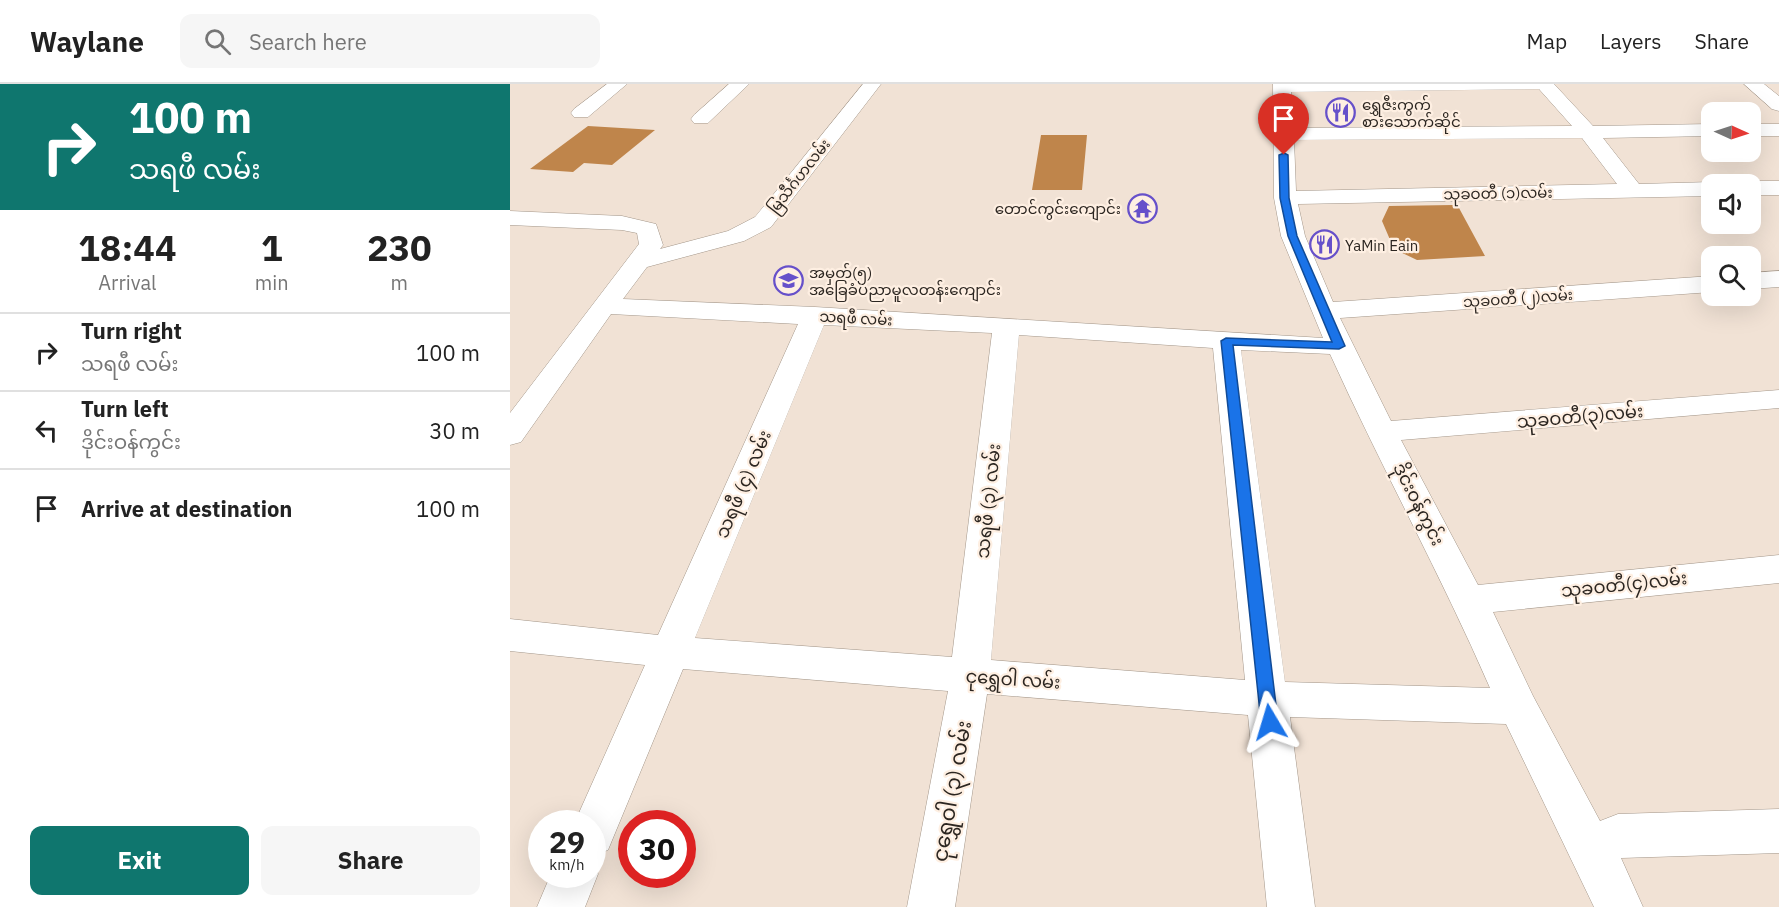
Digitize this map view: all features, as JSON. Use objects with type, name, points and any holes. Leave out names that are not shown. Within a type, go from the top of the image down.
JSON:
[{"type":"street","points":[[581,113],[618,84]]},
{"type":"street","points":[[701,119],[740,84]]},
{"type":"street","name":"မြသီင်္ဂဟလမ်း","points":[[638,262],[736,236],[763,222],[872,84]]},
{"type":"street","points":[[1282,85],[1542,84],[1588,132],[1634,191]]},
{"type":"street","points":[[1753,84],[1779,105]]},
{"type":"street","name":"ဒိုင်းဝန်ကွင်း","points":[[1282,85],[1285,198],[1293,236],[1339,346],[1468,600],[1518,707],[1618,907]]},
{"type":"street","points":[[1283,134],[1701,130]]},
{"type":"street","points":[[1761,130],[1779,130]]},
{"type":"street","points":[[1761,188],[1779,188]]},
{"type":"street","name":"သုခဝတီ (၁)လမ်း","points":[[1285,198],[1701,189]]},
{"type":"street","points":[[510,218],[622,223],[648,228],[651,245],[510,435]]},
{"type":"street","points":[[1761,280],[1779,279]]},
{"type":"street","name":"သုခဝတီ (၂)လမ်း","points":[[1324,311],[1701,285]]},
{"type":"street","name":"သရဖီ လမ်း","points":[[604,306],[815,315],[1339,346]]},
{"type":"street","name":"သရဖီ (၄) လမ်း","points":[[602,810],[815,315]]},
{"type":"street","name":"သရဖီ (၃) လမ်း","points":[[970,676],[1006,326]]},
{"type":"street","points":[[1226,341],[1291,907]]},
{"type":"street","name":"သုခဝတီ(၃)လမ်း","points":[[1381,432],[1779,399]]},
{"type":"street","name":"သုခဝတီ(၄)လမ်း","points":[[1468,600],[1779,569]]},
{"type":"street","name":"ငုရွှေဝါ လမ်း","points":[[510,635],[671,652],[1267,699],[1518,707]]},
{"type":"street","name":"ငုရွှေဝါ (၃) လမ်း","points":[[931,907],[970,676]]},
{"type":"street","points":[[1590,849],[1618,836],[1779,831]]},
{"type":"street","points":[[561,907],[569,888]]},
{"type":"shaded area","points":[[588,126],[655,130],[612,165],[584,163],[573,172],[530,169]]},
{"type":"shaded area","points":[[1041,135],[1087,135],[1082,190],[1032,190]]},
{"type":"shaded area","points":[[1453,205],[1459,208],[1485,256],[1417,260],[1394,249],[1382,221],[1389,206]]},
{"type":"place","name":"ရွှေဇီးကွက် စားသောက်ဆိုင်","points":[[1341,113]]},
{"type":"place","name":"တောင်ကွင်းကျောင်း","points":[[1142,208]]},
{"type":"place","name":"YaMin Eain","points":[[1324,245]]},
{"type":"place","name":"အမှတ်(၅) အခြေခံပညာမူလတန်းကျောင်း","points":[[788,281]]},
{"type":"route","points":[[1270,722],[1226,341],[1339,346],[1293,236],[1285,198],[1284,155]]}]
